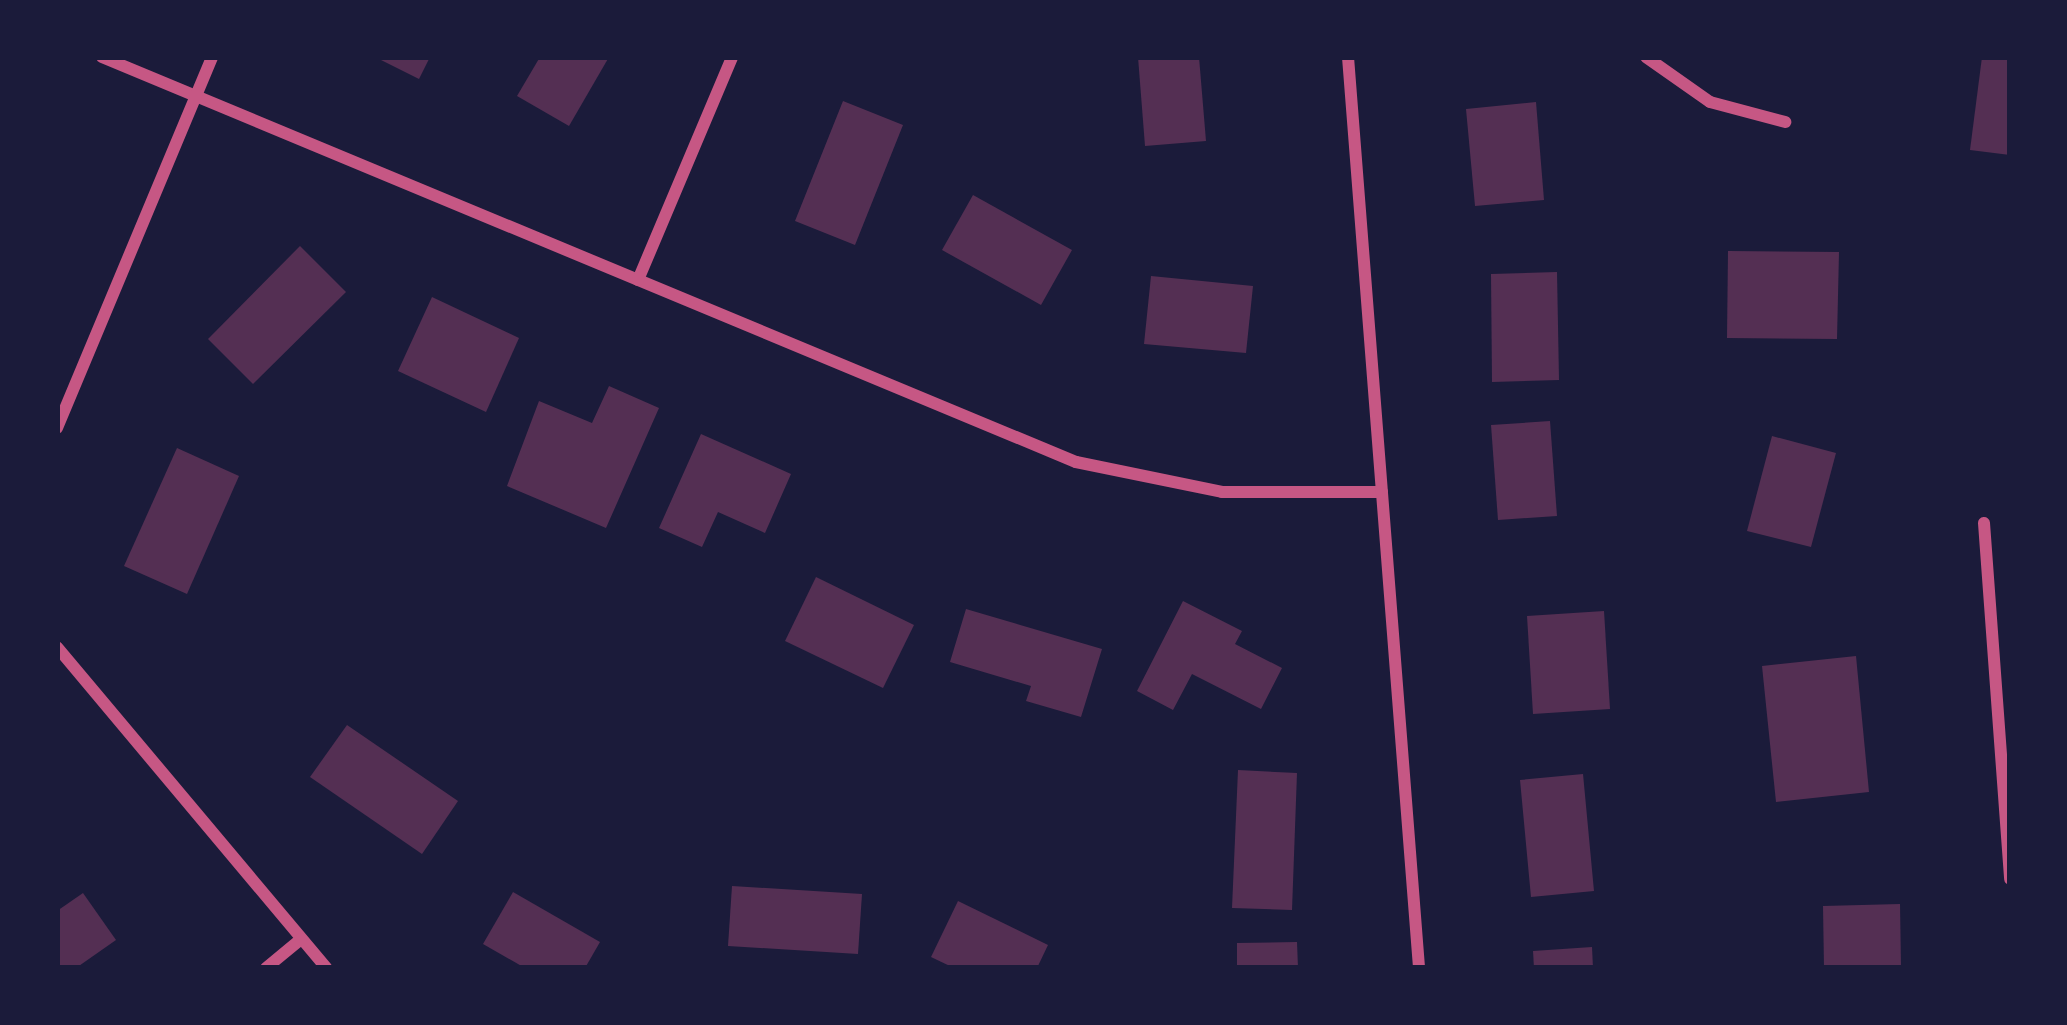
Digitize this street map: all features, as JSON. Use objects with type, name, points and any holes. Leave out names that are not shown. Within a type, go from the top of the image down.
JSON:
[{"type":"street","points":[[102,57],[1127,477],[1222,492],[1382,491]]},
{"type":"street","points":[[57,428],[212,57]]},
{"type":"street","points":[[638,280],[732,57]]},
{"type":"street","points":[[1348,57],[1419,968]]},
{"type":"street","points":[[1646,57],[1710,103],[1785,122]]},
{"type":"street","points":[[1984,523],[2010,879]]},
{"type":"street","points":[[57,647],[326,968]]},
{"type":"street","points":[[266,968],[301,939]]},
{"type":"building","points":[[375,57],[430,57],[419,79]]},
{"type":"building","points":[[540,57],[609,57],[569,126],[517,96]]},
{"type":"building","points":[[1138,57],[1199,57],[1206,141],[1145,146]]},
{"type":"building","points":[[1982,57],[2010,57],[2010,155],[1970,150]]},
{"type":"building","points":[[843,101],[903,125],[855,245],[795,221]]},
{"type":"building","points":[[1536,102],[1544,200],[1475,206],[1466,109]]},
{"type":"building","points":[[973,195],[1072,250],[1041,305],[942,250]]},
{"type":"building","points":[[300,246],[346,292],[253,384],[208,339]]},
{"type":"building","points":[[1728,251],[1839,252],[1837,339],[1727,338]]},
{"type":"building","points":[[1557,272],[1559,380],[1492,382],[1491,274]]},
{"type":"building","points":[[1151,276],[1253,286],[1246,353],[1144,344]]},
{"type":"building","points":[[432,297],[519,338],[486,412],[398,371]]},
{"type":"building","points":[[609,386],[659,408],[606,528],[507,486],[539,401],[592,423]]},
{"type":"building","points":[[1550,421],[1557,516],[1498,520],[1491,425]]},
{"type":"building","points":[[701,434],[791,474],[765,533],[718,512],[702,547],[659,528]]},
{"type":"building","points":[[1772,436],[1836,453],[1811,547],[1747,531]]},
{"type":"building","points":[[177,448],[239,476],[187,594],[124,566]]},
{"type":"building","points":[[816,577],[914,625],[883,688],[785,641]]},
{"type":"building","points":[[1183,601],[1242,631],[1235,644],[1282,668],[1261,709],[1192,674],[1173,710],[1137,691]]},
{"type":"building","points":[[966,609],[1102,649],[1081,717],[1026,701],[1031,686],[950,662]]},
{"type":"building","points":[[1604,611],[1610,709],[1533,714],[1527,616]]},
{"type":"building","points":[[1856,656],[1869,792],[1776,802],[1762,666]]},
{"type":"building","points":[[347,725],[458,801],[422,854],[310,777]]},
{"type":"building","points":[[1238,770],[1297,773],[1292,910],[1232,908]]},
{"type":"building","points":[[1583,774],[1594,891],[1531,897],[1520,780]]},
{"type":"building","points":[[732,886],[862,894],[858,954],[728,946]]},
{"type":"building","points":[[513,892],[600,942],[585,968],[525,968],[483,944]]},
{"type":"building","points":[[83,893],[116,940],[76,968],[57,968],[57,911]]},
{"type":"building","points":[[958,901],[1048,945],[1037,968],[954,968],[931,957]]},
{"type":"building","points":[[1900,904],[1901,968],[1824,968],[1823,906]]},
{"type":"building","points":[[1297,942],[1298,968],[1237,968],[1237,943]]},
{"type":"building","points":[[1592,947],[1593,968],[1534,968],[1533,951]]}]
